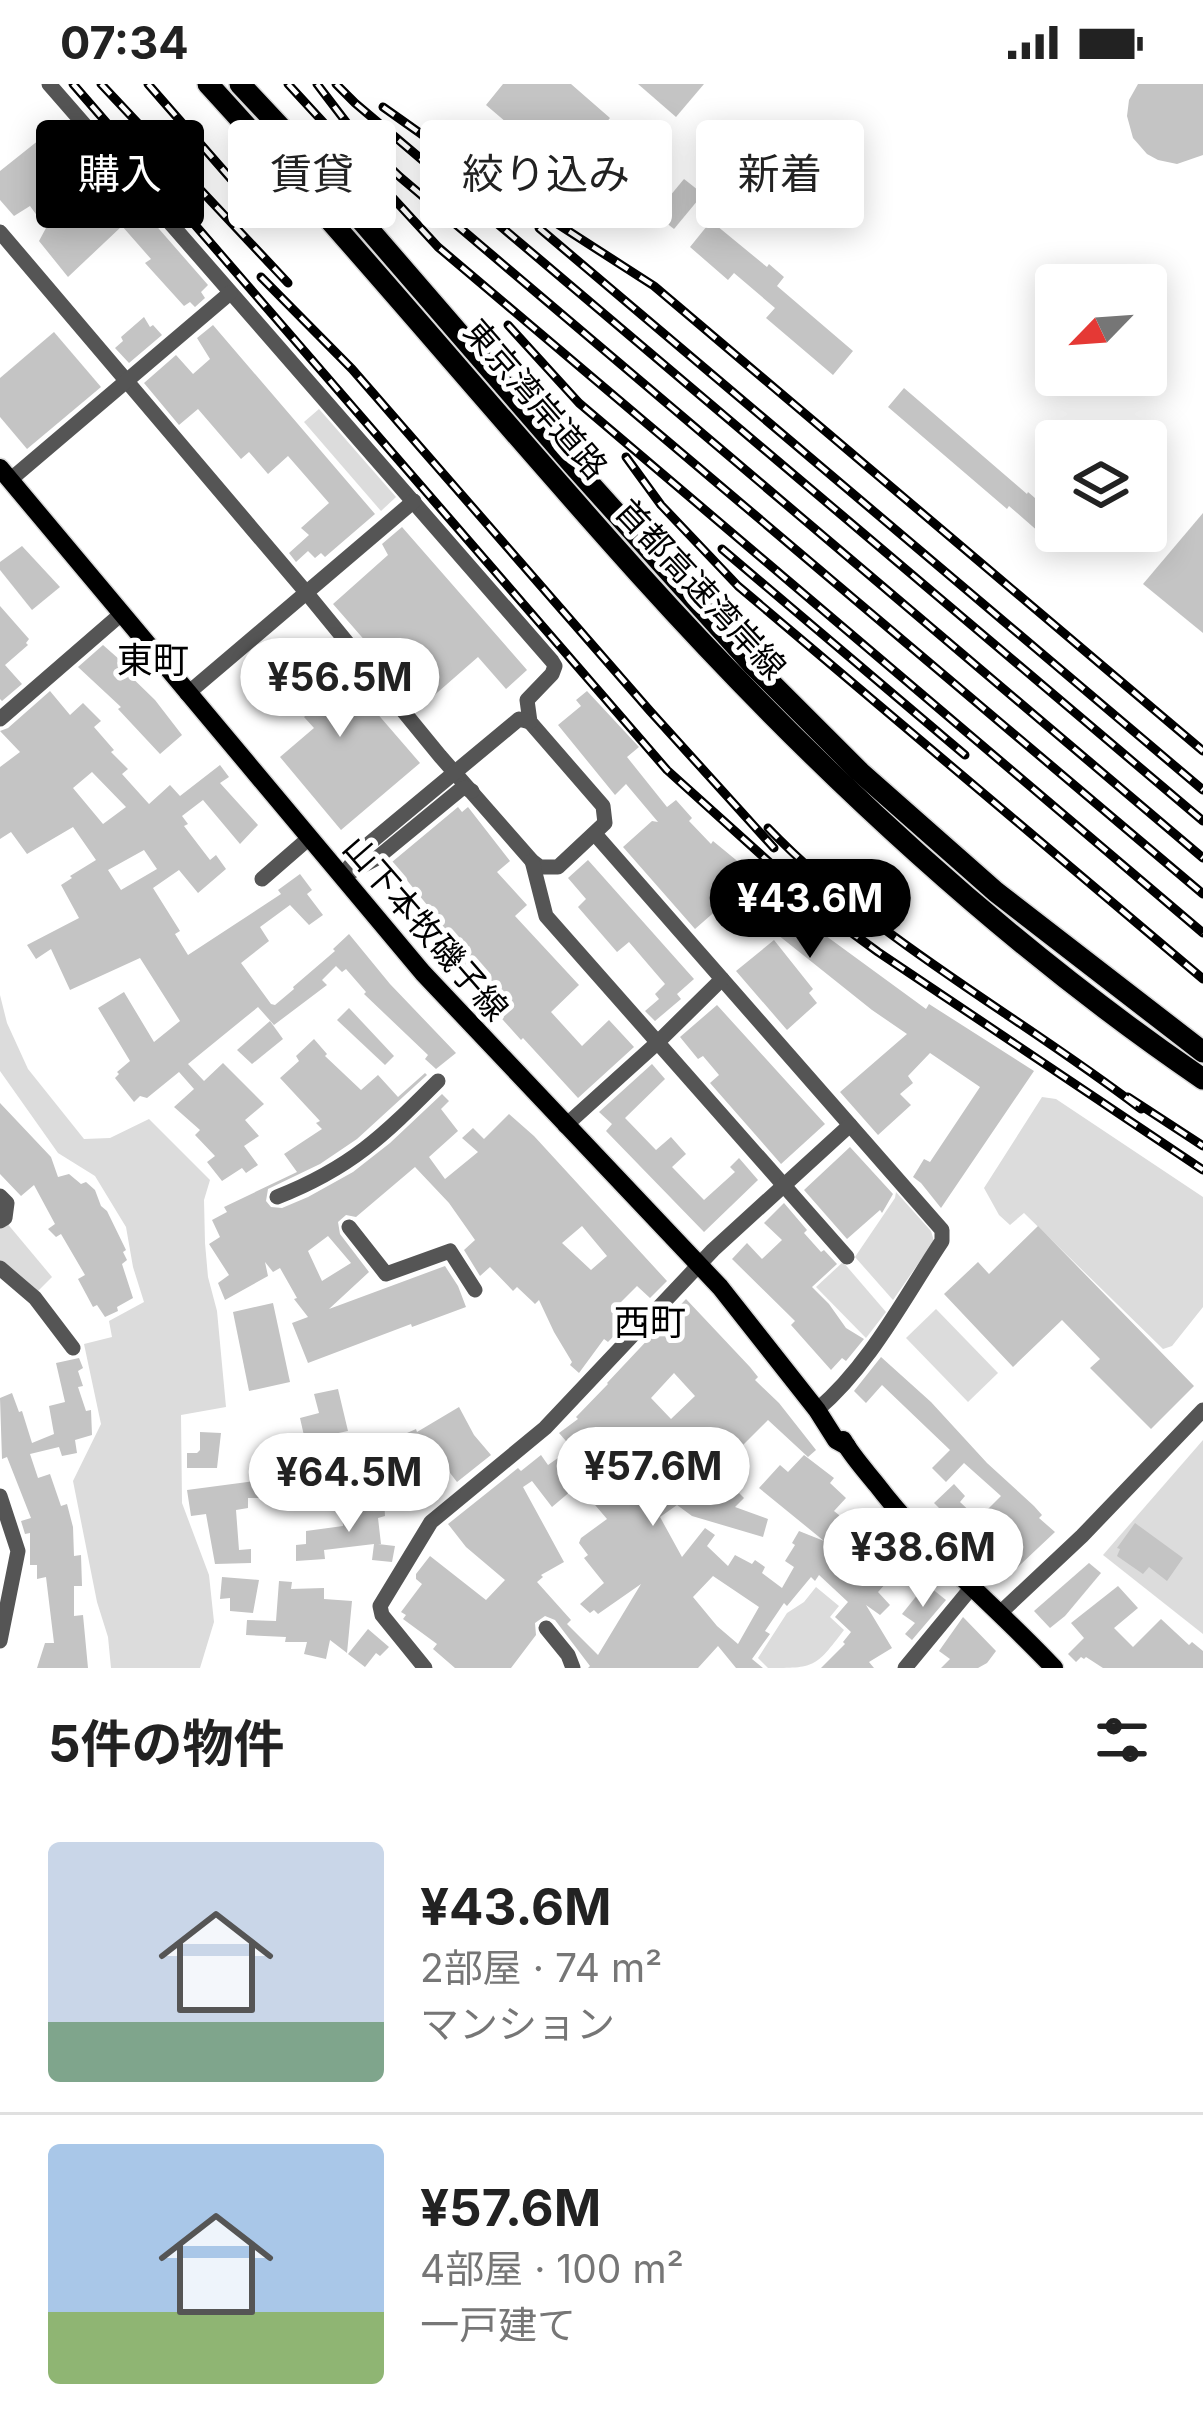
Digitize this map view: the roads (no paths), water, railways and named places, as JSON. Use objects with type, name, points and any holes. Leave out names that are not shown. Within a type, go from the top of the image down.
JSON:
[{"type":"highway","name":"首都高速湾岸線","points":[[211,84],[643,578],[839,781],[1040,957],[1203,1077]]},
{"type":"highway","name":"首都高速湾岸線","points":[[243,84],[448,310],[611,501],[790,693],[856,759],[1030,913],[1203,1048]]},
{"type":"main road","name":"山下本牧磯子線","points":[[5,474],[423,973],[731,1301],[836,1440],[847,1446],[909,1523],[1054,1668]]},
{"type":"street","points":[[0,232],[532,861],[540,867],[558,867],[595,834],[604,823],[603,806],[530,722],[527,700],[552,674],[552,661],[49,84]]},
{"type":"street","points":[[5,474],[128,380],[230,293]]},
{"type":"street","points":[[187,694],[414,501]]},
{"type":"street","points":[[0,719],[120,615]]},
{"type":"street","points":[[343,876],[364,847],[519,719],[530,722]]},
{"type":"street","points":[[343,876],[377,858],[461,789],[472,790]]},
{"type":"street","points":[[595,834],[943,1236],[858,1366],[819,1412]]},
{"type":"street","points":[[262,878],[308,838]]},
{"type":"street","points":[[532,861],[545,916],[847,1257]]},
{"type":"street","points":[[565,1126],[722,979]]},
{"type":"street","points":[[277,1197],[360,1154],[438,1082]]},
{"type":"street","points":[[425,1668],[382,1615],[380,1606],[430,1522],[545,1428],[698,1265],[850,1125]]},
{"type":"street","points":[[0,1196],[7,1203],[0,1221]]},
{"type":"street","points":[[349,1227],[386,1274],[449,1251],[475,1290]]},
{"type":"street","points":[[0,1268],[34,1298],[73,1348]]},
{"type":"street","points":[[1000,1613],[1203,1410]]},
{"type":"street","points":[[0,1496],[18,1551],[0,1641]]},
{"type":"street","points":[[905,1668],[972,1588]]},
{"type":"street","points":[[545,1628],[568,1654],[573,1668]]},
{"type":"railway","points":[[73,84],[667,770],[829,916],[1203,1170]]},
{"type":"railway","points":[[101,84],[288,283]]},
{"type":"railway","points":[[148,84],[228,176]]},
{"type":"railway","points":[[288,84],[438,247],[1203,894]]},
{"type":"railway","points":[[317,84],[356,135],[400,177],[1203,858]]},
{"type":"railway","points":[[336,84],[1203,821]]},
{"type":"railway","points":[[383,107],[654,286],[1203,751]]},
{"type":"railway","points":[[539,228],[1203,790]]},
{"type":"railway","points":[[261,277],[352,369],[774,848]]},
{"type":"railway","points":[[508,325],[579,403],[1203,933]]},
{"type":"railway","points":[[626,457],[661,505],[738,586],[1203,979]]},
{"type":"railway","points":[[722,549],[965,755]]},
{"type":"railway","points":[[768,828],[855,907],[1141,1109]]},
{"type":"railway","points":[[1128,1097],[1203,1146]]},
{"type":"district","name":"東町","points":[[153,660]]},
{"type":"district","name":"西町","points":[[650,1322]]}]
